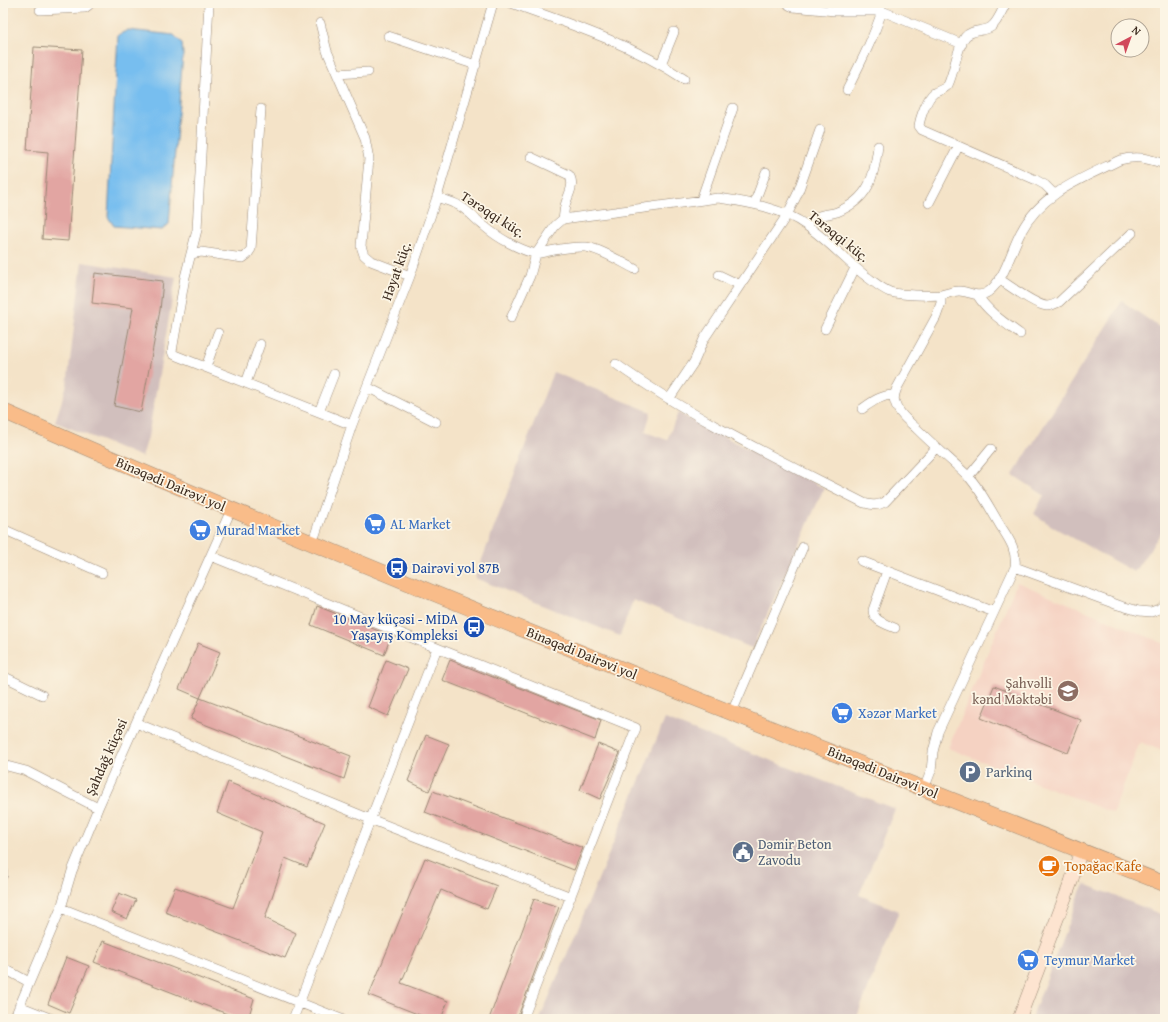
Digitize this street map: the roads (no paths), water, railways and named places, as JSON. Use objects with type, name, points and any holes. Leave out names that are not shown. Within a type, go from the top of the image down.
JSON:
[{"type":"main road","name":"Binəqədi Dairəvi yol","points":[[3,411],[312,544],[603,662],[1165,884]]},
{"type":"street","points":[[40,10],[85,8],[89,5],[89,3]]},
{"type":"street","points":[[209,3],[197,230],[185,277],[172,351],[173,354],[352,424]]},
{"type":"street","name":"Həyat küç.","points":[[312,544],[352,424],[410,276],[437,197],[493,3]]},
{"type":"street","points":[[511,3],[588,31],[635,51],[661,64],[684,79]]},
{"type":"street","points":[[789,3],[789,5],[793,7],[882,11],[962,44]]},
{"type":"street","points":[[875,3],[882,11]]},
{"type":"street","points":[[1006,3],[995,24],[989,28],[972,32],[966,36],[948,85],[944,89],[934,93],[930,98],[920,120],[919,126],[922,130],[1036,180],[1045,185],[1054,194]]},
{"type":"street","points":[[847,90],[866,52],[882,11]]},
{"type":"street","points":[[320,23],[327,51],[365,138],[369,159],[362,246],[364,255],[371,261],[410,276]]},
{"type":"street","points":[[661,64],[674,32]]},
{"type":"street","points":[[388,36],[476,66]]},
{"type":"street","points":[[337,74],[368,72]]},
{"type":"street","points":[[701,200],[733,108]]},
{"type":"street","points":[[191,254],[201,252],[243,258],[251,249],[261,109]]},
{"type":"street","points":[[669,399],[694,362],[704,339],[787,215],[797,195],[820,130]]},
{"type":"street","points":[[806,225],[820,216],[852,205],[865,193],[875,170],[878,146]]},
{"type":"street","points":[[928,203],[958,146]]},
{"type":"street","points":[[1020,334],[991,311],[978,296],[987,293],[999,279],[1021,231],[1028,220],[1054,194],[1070,184],[1120,160],[1134,156],[1143,157],[1165,164]]},
{"type":"street","points":[[511,318],[528,282],[536,254],[555,226],[563,220],[564,206],[572,186],[572,180],[569,175],[532,157]]},
{"type":"street","points":[[754,204],[766,172]]},
{"type":"street","name":"Tərəqqi küç.","points":[[437,197],[458,204],[485,227],[524,251],[536,254]]},
{"type":"street","name":"Tərəqqi küç.","points":[[563,220],[718,198],[754,204],[787,215],[806,225],[855,268],[874,283],[890,292],[902,294],[941,295],[961,291],[978,296]]},
{"type":"street","points":[[999,279],[1039,304],[1047,306],[1053,305],[1059,302],[1132,233]]},
{"type":"street","points":[[536,254],[554,249],[587,247],[599,251],[635,269]]},
{"type":"street","points":[[825,329],[855,268]]},
{"type":"street","points":[[719,275],[740,285]]},
{"type":"street","points":[[924,789],[931,770],[933,752],[938,732],[1015,567],[1016,558],[1015,552],[976,485],[901,414],[894,402],[894,395],[936,317],[941,303],[941,295]]},
{"type":"street","points":[[206,367],[218,333]]},
{"type":"street","points":[[246,383],[260,344]]},
{"type":"street","points":[[616,364],[669,399],[738,438],[864,503],[872,505],[885,502],[936,448]]},
{"type":"street","points":[[319,412],[334,374]]},
{"type":"street","points":[[367,387],[436,422]]},
{"type":"street","points":[[862,409],[879,398],[886,395],[894,395]]},
{"type":"street","points":[[968,477],[991,449]]},
{"type":"street","name":"Şahdağ küçəsi","points":[[14,1019],[61,908],[72,871],[98,808],[231,510]]},
{"type":"street","points":[[3,529],[102,574]]},
{"type":"street","points":[[732,712],[803,548]]},
{"type":"street","points":[[211,556],[636,728],[524,1019]]},
{"type":"street","points":[[860,561],[994,612]]},
{"type":"street","points":[[1015,567],[1118,605],[1139,611],[1151,612],[1159,609],[1165,604]]},
{"type":"street","points":[[887,571],[873,610],[873,615],[895,628]]},
{"type":"street","points":[[293,1019],[436,648]]},
{"type":"street","points":[[3,676],[42,695]]},
{"type":"street","points":[[136,723],[370,819],[570,897]]},
{"type":"street","points":[[3,764],[26,771],[98,808]]},
{"type":"street","points":[[1019,1019],[1071,882],[1081,850]]},
{"type":"street","points":[[3,866],[3,875]]},
{"type":"street","points":[[61,908],[341,1019]]},
{"type":"street","points":[[3,968],[29,982]]},
{"type":"street","points":[[19,1006],[52,1019]]},
{"type":"water","points":[[128,30],[174,35],[182,43],[183,54],[169,224],[162,230],[114,226],[108,217],[118,35]]},
{"type":"place","name":"AL Market","points":[[375,524]]},
{"type":"place","name":"Murad Market","points":[[200,530]]},
{"type":"place","name":"Dairəvi yol 87B","points":[[397,568]]},
{"type":"place","name":"10 May küçəsi - MİDA Yaşayış Kompleksi","points":[[474,627]]},
{"type":"place","name":"Şahvəlli kənd Məktəbi","points":[[1068,691]]},
{"type":"place","name":"Xəzər Market","points":[[842,713]]},
{"type":"place","name":"Parkinq","points":[[970,772]]},
{"type":"place","name":"Dəmir Beton Zavodu","points":[[743,852]]},
{"type":"place","name":"Topağac Kafe","points":[[1049,866]]},
{"type":"place","name":"Teymur Market","points":[[1028,960]]}]
